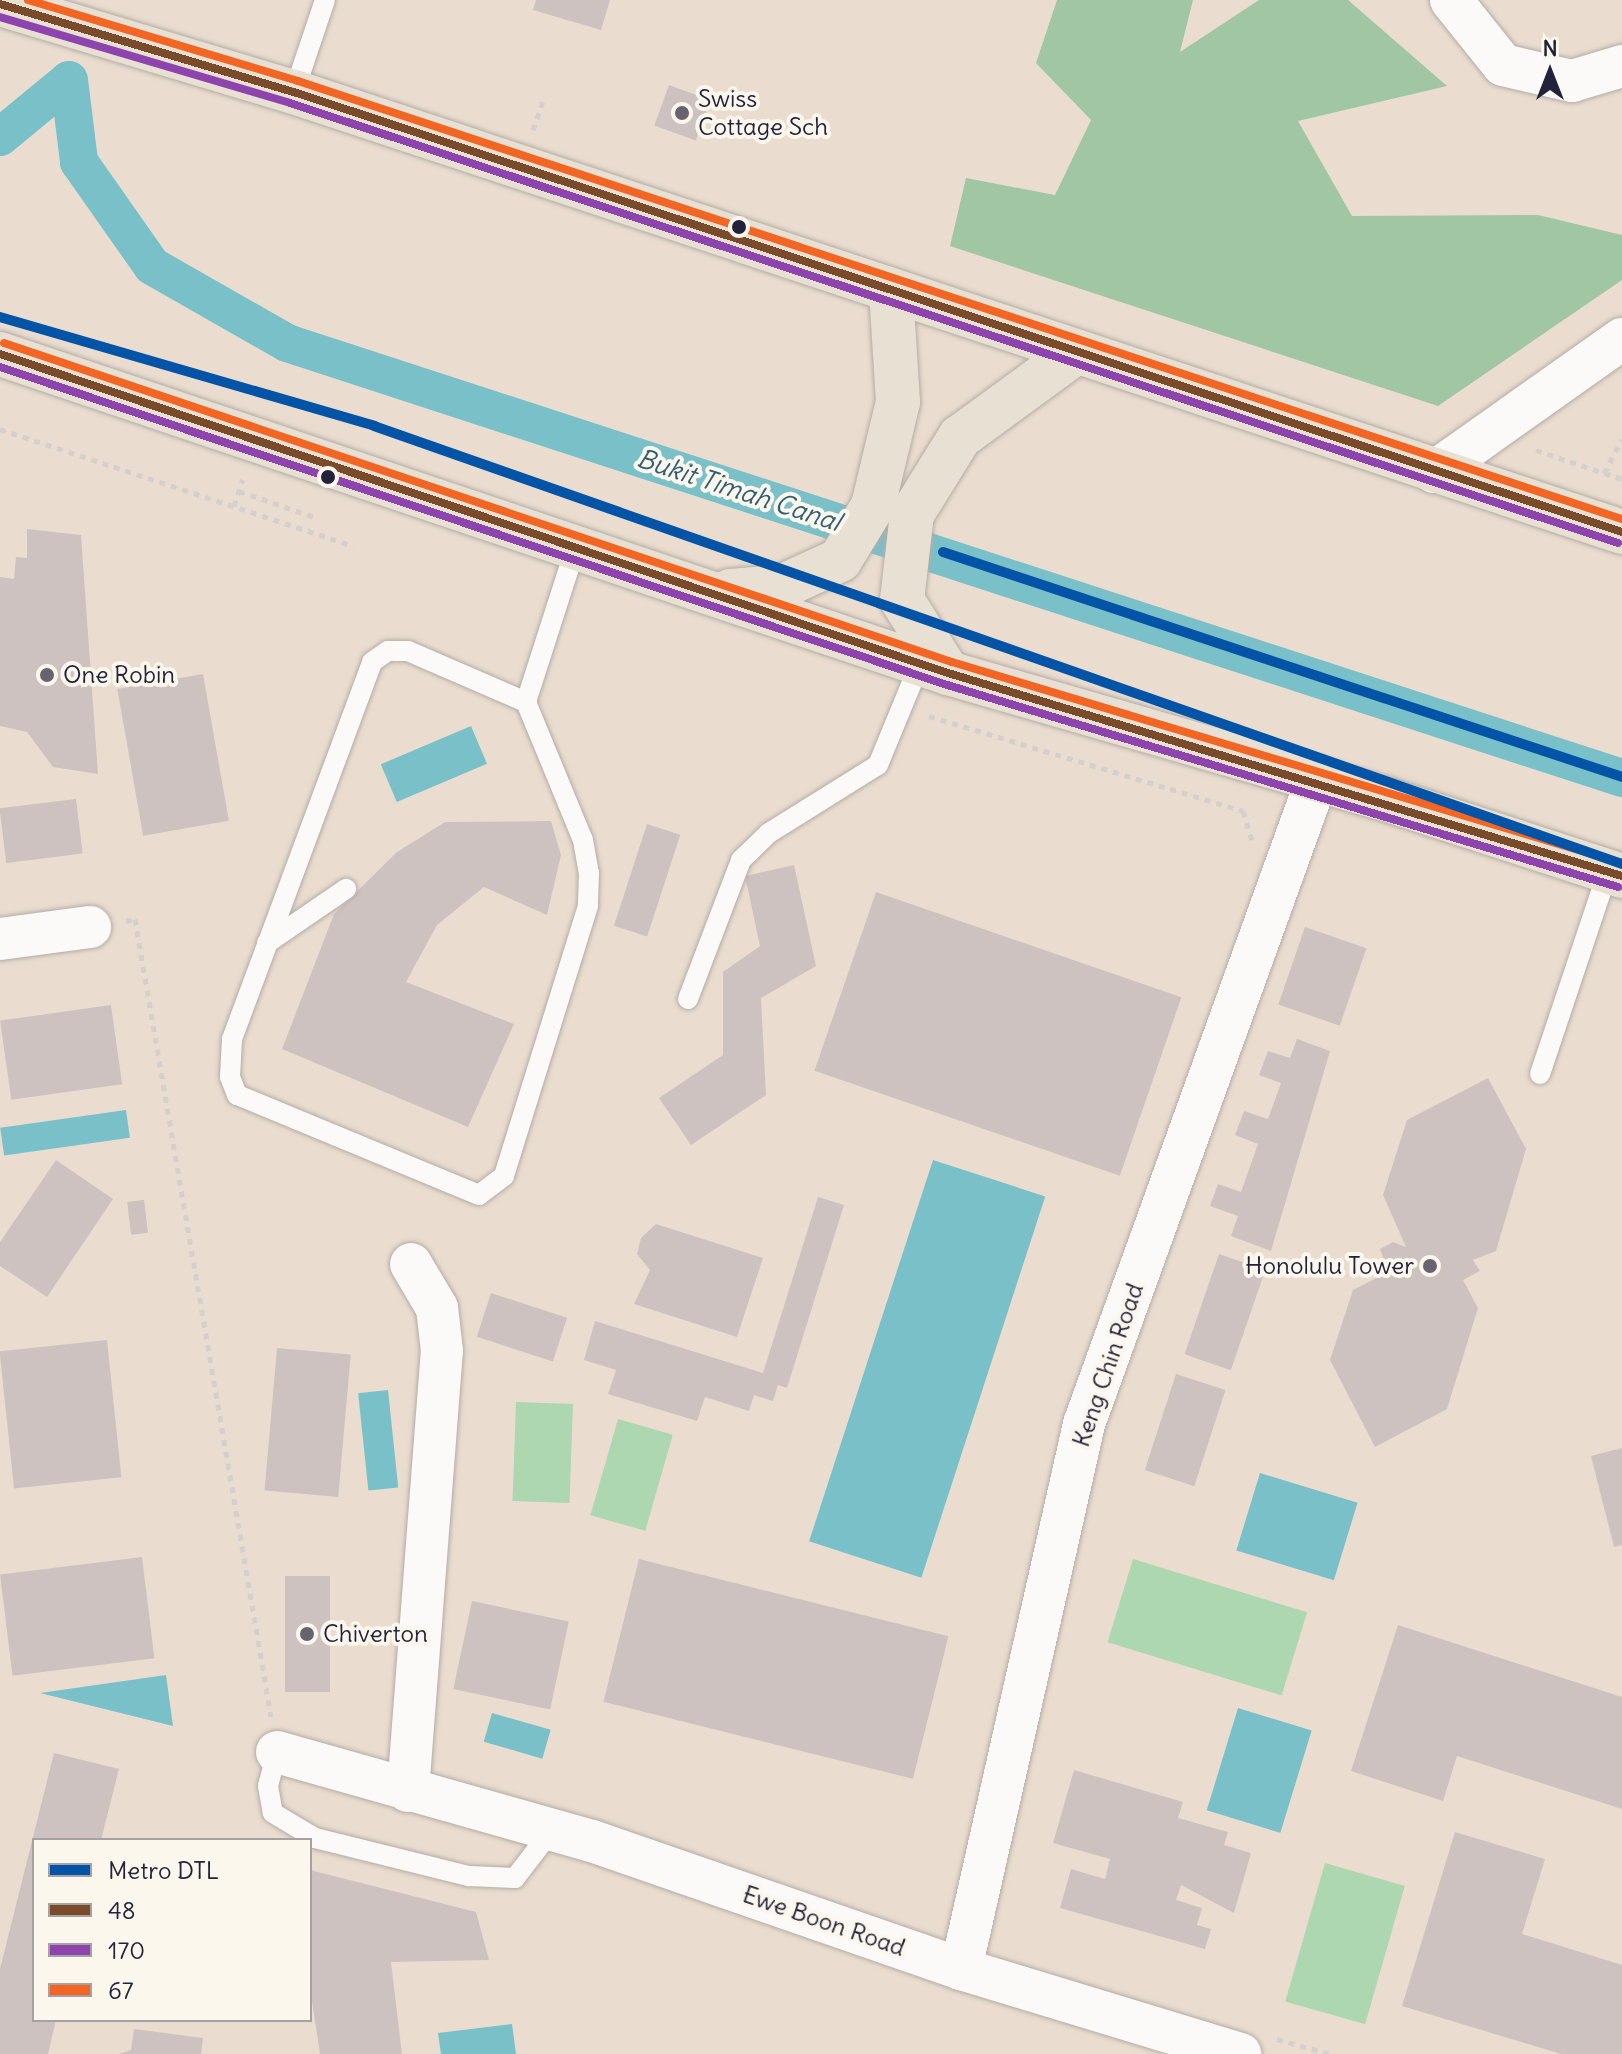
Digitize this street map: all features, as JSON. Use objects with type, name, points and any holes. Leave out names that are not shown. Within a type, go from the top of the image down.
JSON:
[{"type":"highway","points":[[0,4],[294,92],[1622,532]]},
{"type":"highway","points":[[718,592],[781,587],[840,560],[873,506],[898,402],[891,291]]},
{"type":"highway","points":[[934,668],[917,634],[899,574],[912,514],[933,470],[960,437],[1076,352]]},
{"type":"highway","points":[[0,354],[718,592],[934,668],[1317,779],[1615,874]]},
{"type":"street","points":[[1451,0],[1503,65],[1572,81],[1622,66]]},
{"type":"street","points":[[1434,472],[1622,339]]},
{"type":"street","name":"Keng Chin Road","points":[[961,1969],[1084,1424],[1317,779]]},
{"type":"street","points":[[0,939],[90,927]]},
{"type":"street","points":[[408,1791],[442,1351],[437,1308],[411,1264]]},
{"type":"street","name":"Ewe Boon Road","points":[[277,1752],[552,1830],[961,1969],[1240,2054]]},
{"type":"lane","points":[[294,92],[325,0]]},
{"type":"lane","points":[[526,702],[408,651],[388,651],[372,662],[232,1039],[237,1095],[468,1196],[498,1185],[588,906],[583,840],[526,702],[576,546]]},
{"type":"lane","points":[[688,999],[741,860],[769,833],[878,765],[905,709],[934,668]]},
{"type":"lane","points":[[1540,1074],[1615,874]]},
{"type":"lane","points":[[267,943],[346,889]]},
{"type":"lane","points":[[277,1752],[268,1786],[273,1813],[315,1838],[469,1876],[515,1878],[552,1830]]},
{"type":"path","points":[[0,429],[353,546]]},
{"type":"path","points":[[1485,433],[1622,479]]},
{"type":"path","points":[[1604,473],[1622,439]]},
{"type":"path","points":[[239,491],[314,517]]},
{"type":"path","points":[[905,709],[1243,811],[1256,854]]},
{"type":"path","points":[[90,927],[135,919],[277,1752]]},
{"type":"green space","points":[[1057,0],[1193,0],[1180,52],[1259,0],[1348,0],[1447,86],[1298,121],[1352,216],[1538,215],[1622,235],[1622,280],[1438,406],[950,246],[966,178],[1055,195],[1091,120],[1036,63]]},
{"type":"green space","points":[[516,1402],[573,1404],[570,1503],[513,1501]]},
{"type":"green space","points":[[618,1419],[673,1435],[645,1531],[590,1515]]},
{"type":"green space","points":[[1133,1559],[1307,1612],[1282,1695],[1108,1642]]},
{"type":"green space","points":[[1325,1863],[1405,1886],[1365,2024],[1285,2001]]},
{"type":"water","points":[[471,726],[487,764],[397,802],[381,764]]},
{"type":"water","points":[[126,1110],[130,1138],[4,1155],[0,1128]]},
{"type":"water","points":[[933,1160],[1045,1196],[921,1578],[809,1541]]},
{"type":"water","points":[[388,1390],[398,1487],[368,1491],[358,1393]]},
{"type":"water","points":[[1260,1473],[1358,1503],[1334,1580],[1236,1550]]},
{"type":"water","points":[[166,1675],[173,1726],[40,1693]]},
{"type":"water","points":[[1238,1708],[1312,1731],[1280,1833],[1207,1810]]},
{"type":"water","points":[[492,1713],[551,1730],[542,1759],[484,1742]]},
{"type":"water","points":[[512,2024],[516,2054],[441,2054],[438,2033]]},
{"type":"building","points":[[536,0],[610,0],[601,30],[533,10]]},
{"type":"building","name":"Swiss Cottage Sch","points":[[669,85],[710,100],[696,140],[654,125]]},
{"type":"building","name":"One Robin","points":[[27,529],[81,535],[98,774],[53,767],[27,732],[0,726],[0,577],[14,579],[16,557],[27,558]]},
{"type":"building","points":[[203,674],[229,821],[143,836],[117,689]]},
{"type":"building","points":[[76,799],[83,854],[6,863],[0,808]]},
{"type":"building","points":[[551,821],[561,855],[547,915],[484,887],[437,925],[406,982],[514,1024],[468,1127],[282,1049],[334,914],[397,852],[445,822]]},
{"type":"building","points":[[647,824],[680,835],[647,937],[614,926]]},
{"type":"building","points":[[794,865],[816,966],[761,998],[766,1095],[691,1145],[659,1098],[723,1055],[723,972],[760,946],[745,876]]},
{"type":"building","points":[[876,892],[1181,997],[1120,1176],[814,1071]]},
{"type":"building","points":[[1305,927],[1366,948],[1340,1026],[1278,1005]]},
{"type":"building","points":[[111,1005],[122,1084],[11,1100],[0,1021]]},
{"type":"building","points":[[1297,1039],[1330,1051],[1271,1251],[1231,1236],[1238,1216],[1210,1206],[1218,1184],[1241,1192],[1258,1144],[1235,1135],[1244,1111],[1268,1119],[1281,1083],[1259,1075],[1268,1051],[1290,1058]]},
{"type":"building","name":"Honolulu Tower","points":[[1488,1078],[1526,1149],[1496,1251],[1473,1260],[1480,1271],[1463,1280],[1478,1308],[1447,1409],[1375,1447],[1330,1360],[1353,1290],[1388,1272],[1380,1249],[1393,1242],[1406,1247],[1383,1195],[1407,1120]]},
{"type":"building","points":[[56,1160],[113,1199],[47,1297],[0,1266],[0,1242]]},
{"type":"building","points":[[818,1197],[844,1205],[787,1388],[778,1385],[773,1401],[754,1395],[749,1411],[705,1397],[697,1421],[608,1394],[616,1370],[584,1360],[595,1321],[763,1373]]},
{"type":"building","points":[[144,1200],[148,1233],[131,1235],[127,1202]]},
{"type":"building","points":[[656,1224],[763,1258],[737,1337],[634,1304],[650,1270],[637,1254],[641,1238]]},
{"type":"building","points":[[1219,1254],[1265,1270],[1231,1370],[1184,1354]]},
{"type":"building","points":[[491,1293],[567,1318],[553,1361],[477,1337]]},
{"type":"building","points":[[107,1340],[121,1477],[14,1489],[0,1351]]},
{"type":"building","points":[[277,1348],[351,1354],[338,1497],[265,1490]]},
{"type":"building","points":[[1176,1374],[1225,1390],[1194,1486],[1145,1470]]},
{"type":"building","points":[[1622,1448],[1622,1545],[1614,1547],[1591,1456]]},
{"type":"building","points":[[142,1557],[154,1658],[12,1676],[0,1574]]},
{"type":"building","points":[[639,1559],[949,1636],[913,1779],[603,1702]]},
{"type":"building","name":"Chiverton","points":[[285,1576],[330,1576],[330,1692],[285,1692]]},
{"type":"building","points":[[472,1601],[569,1622],[550,1710],[453,1689]]},
{"type":"building","points":[[1398,1625],[1622,1697],[1622,1809],[1457,1756],[1443,1801],[1351,1771]]},
{"type":"building","points":[[54,1753],[119,1769],[102,1838],[33,1838]]},
{"type":"building","points":[[1074,1770],[1183,1802],[1178,1818],[1228,1832],[1224,1845],[1251,1853],[1234,1913],[1181,1885],[1176,1900],[1202,1908],[1197,1925],[1211,1929],[1205,1949],[1060,1908],[1071,1869],[1105,1879],[1110,1859],[1053,1843]]},
{"type":"building","points":[[1455,1832],[1545,1859],[1522,1934],[1622,1965],[1622,2054],[1561,2054],[1402,2006]]},
{"type":"building","points":[[32,1841],[32,2022],[56,2022],[48,2054],[0,2054],[0,1969]]},
{"type":"building","points":[[312,1871],[476,1912],[489,1960],[391,1962],[402,2054],[320,2054],[312,2001]]},
{"type":"building","points":[[134,2029],[203,2038],[201,2054],[119,2054],[131,2050]]},
{"type":"waterway","name":"Bukit Timah Canal","points":[[69,80],[79,162],[152,266],[287,343],[1622,778]]},
{"type":"waterway","name":"Bukit Timah Canal","points":[[0,137],[69,80]]},
{"type":"metro line","name":"DTL","points":[[0,317],[374,426],[1622,864]]},
{"type":"metro line","name":"DTL","points":[[943,552],[1622,777]]},
{"type":"transit line","name":"67","points":[[28,0],[298,81],[1622,519]]},
{"type":"transit line","name":"48","points":[[0,4],[294,92],[1622,532]]},
{"type":"transit line","name":"170","points":[[0,17],[290,103],[1618,543]]},
{"type":"transit line","name":"67","points":[[4,343],[952,662],[1622,863]]},
{"type":"transit line","name":"48","points":[[0,354],[948,673],[1622,876]]},
{"type":"transit line","name":"170","points":[[0,367],[944,684],[1618,887]]},
{"type":"place","name":"Swiss Cottage Sch","points":[[682,113]]},
{"type":"place","name":"One Robin","points":[[47,675]]},
{"type":"place","name":"Honolulu Tower","points":[[1430,1266]]},
{"type":"place","name":"Chiverton","points":[[307,1634]]}]
